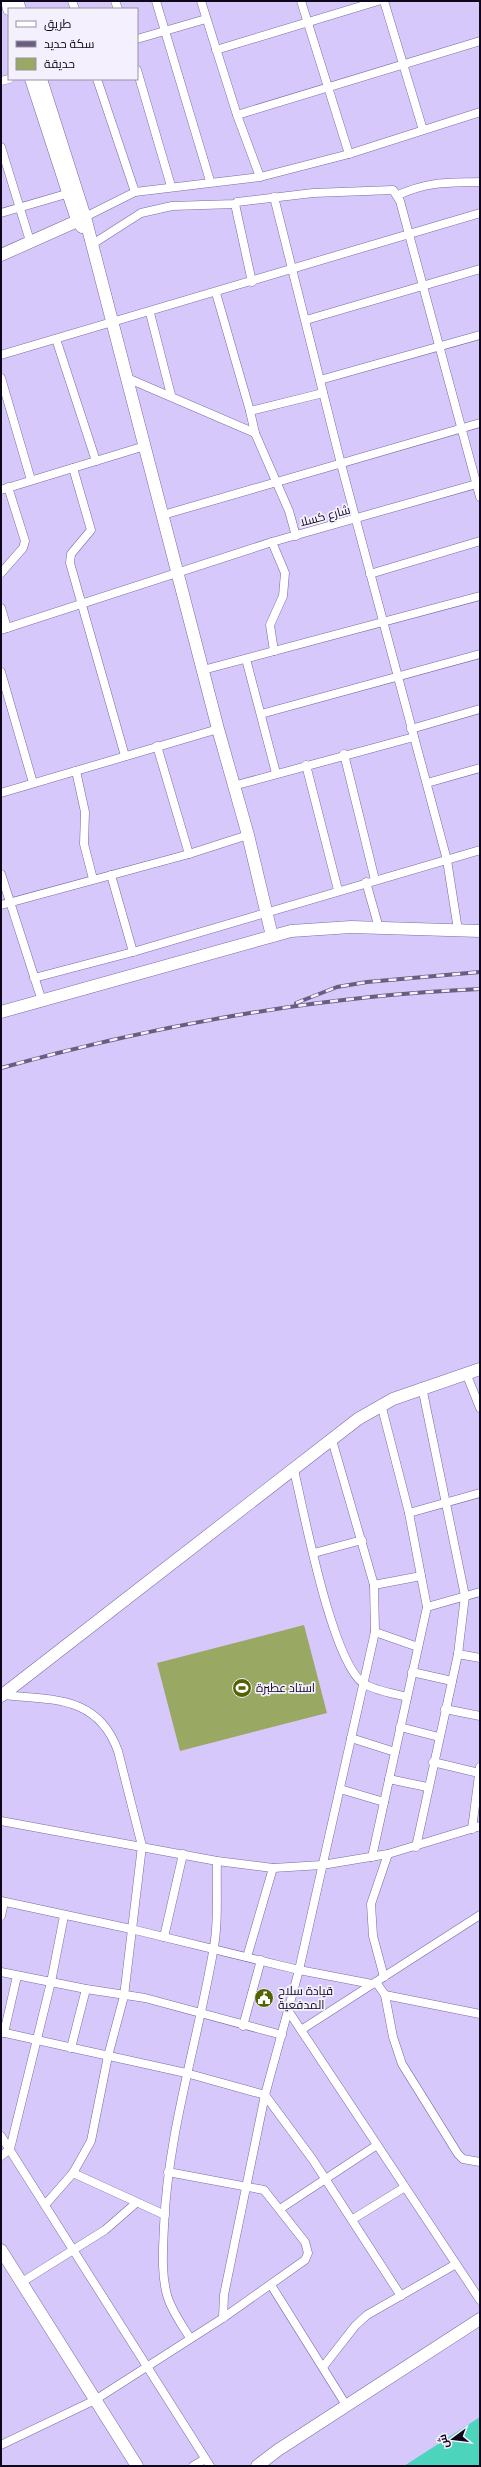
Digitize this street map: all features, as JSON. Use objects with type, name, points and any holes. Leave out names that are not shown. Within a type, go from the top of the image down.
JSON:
[{"type":"main road","points":[[31,80],[89,241],[113,323],[177,574],[233,786],[248,835],[272,936]]},
{"type":"main road","points":[[41,80],[72,192]]},
{"type":"main road","points":[[1,255],[81,219]]},
{"type":"main road","points":[[1,1012],[272,936],[310,928],[379,928],[480,931]]},
{"type":"main road","points":[[2,1696],[332,1440],[381,1404],[422,1387],[480,1369]]},
{"type":"main road","points":[[1,2250],[137,2466]]},
{"type":"main road","points":[[257,2466],[346,2405],[480,2319]]},
{"type":"street","points":[[156,1],[210,181]]},
{"type":"street","points":[[201,1],[237,115],[260,177]]},
{"type":"street","points":[[301,1],[349,154]]},
{"type":"street","points":[[216,50],[378,1]]},
{"type":"street","points":[[384,1],[423,130]]},
{"type":"street","points":[[138,39],[206,18]]},
{"type":"street","points":[[237,115],[480,40]]},
{"type":"street","points":[[138,73],[171,186]]},
{"type":"street","points":[[97,80],[135,192]]},
{"type":"street","points":[[81,219],[135,192],[210,181],[260,177],[349,154],[480,112]]},
{"type":"street","points":[[1,147],[30,241]]},
{"type":"street","points":[[398,195],[421,185],[435,183],[480,182]]},
{"type":"street","points":[[89,241],[141,213],[172,206],[234,204],[237,202],[274,196],[389,188],[398,195],[461,428],[478,484],[480,497]]},
{"type":"street","points":[[1,213],[72,192]]},
{"type":"street","points":[[274,196],[306,320],[340,464],[396,676],[447,860],[458,930]]},
{"type":"street","points":[[234,204],[252,282]]},
{"type":"street","points":[[1,356],[480,213]]},
{"type":"street","points":[[306,320],[480,269]]},
{"type":"street","points":[[216,293],[256,433],[277,482],[296,536]]},
{"type":"street","points":[[150,312],[171,395]]},
{"type":"street","points":[[320,380],[480,335]]},
{"type":"street","points":[[56,339],[96,461]]},
{"type":"street","points":[[1,378],[31,480]]},
{"type":"street","points":[[127,378],[171,395],[256,433]]},
{"type":"street","points":[[250,411],[323,393]]},
{"type":"street","points":[[163,515],[480,423]]},
{"type":"street","points":[[1,573],[23,548],[25,541],[5,488],[145,446]]},
{"type":"street","points":[[73,468],[91,525],[91,530],[69,559],[125,756]]},
{"type":"street","name":"شارع كسلا","points":[[4,629],[82,605],[272,542],[355,520],[478,484]]},
{"type":"street","points":[[370,574],[480,541]]},
{"type":"street","points":[[272,542],[285,574],[283,596],[270,625],[274,651]]},
{"type":"street","points":[[203,670],[480,596]]},
{"type":"street","points":[[1,608],[4,629]]},
{"type":"street","points":[[261,714],[480,654]]},
{"type":"street","points":[[246,659],[276,773]]},
{"type":"street","points":[[1,672],[33,783]]},
{"type":"street","points":[[411,728],[480,709]]},
{"type":"street","points":[[1,793],[218,729]]},
{"type":"street","points":[[233,786],[344,754],[414,737]]},
{"type":"street","points":[[157,746],[189,854]]},
{"type":"street","points":[[344,754],[375,880]]},
{"type":"street","points":[[306,765],[338,890]]},
{"type":"street","points":[[426,783],[480,768]]},
{"type":"street","points":[[76,771],[85,812],[84,844],[93,879]]},
{"type":"street","points":[[1,905],[189,854],[248,835]]},
{"type":"street","points":[[34,978],[132,952],[267,913],[338,890],[480,850]]},
{"type":"street","points":[[1,874],[42,1001]]},
{"type":"street","points":[[111,875],[132,952]]},
{"type":"street","points":[[366,882],[379,928]]},
{"type":"street","points":[[466,1373],[480,1408]]},
{"type":"street","points":[[416,1847],[427,1787],[458,1654],[465,1596],[422,1387]]},
{"type":"street","points":[[372,1857],[427,1607],[409,1513],[381,1404]]},
{"type":"street","points":[[223,2318],[224,2295],[245,2186],[265,2095],[299,1970],[375,1632],[374,1585],[332,1440]]},
{"type":"street","points":[[294,1470],[327,1606],[339,1644],[346,1659],[364,1684],[407,1697]]},
{"type":"street","points":[[409,1513],[480,1494]]},
{"type":"street","points":[[314,1553],[362,1540]]},
{"type":"street","points":[[374,1585],[421,1576]]},
{"type":"street","points":[[427,1607],[480,1592]]},
{"type":"street","points":[[375,1632],[418,1647]]},
{"type":"street","points":[[458,1654],[480,1658]]},
{"type":"street","points":[[412,1672],[452,1681]]},
{"type":"street","points":[[2,1696],[76,1704],[101,1721],[114,1738],[142,1846],[124,1996],[108,2056],[91,2141],[73,2173],[45,2205]]},
{"type":"street","points":[[445,1709],[480,1716]]},
{"type":"street","points":[[400,1727],[439,1737]]},
{"type":"street","points":[[351,1738],[395,1752]]},
{"type":"street","points":[[433,1762],[479,1770],[472,1829]]},
{"type":"street","points":[[389,1779],[427,1787]]},
{"type":"street","points":[[340,1789],[384,1802]]},
{"type":"street","points":[[1,1821],[218,1861],[273,1868],[322,1866],[388,1854],[416,1847],[480,1826]]},
{"type":"street","points":[[164,1937],[183,1854]]},
{"type":"street","points":[[384,1976],[373,1936],[371,1904],[388,1854]]},
{"type":"street","points":[[190,2338],[168,2297],[164,2282],[165,2215],[168,2172],[186,2073],[201,2014],[214,1950],[218,1861]]},
{"type":"street","points":[[247,1957],[273,1868]]},
{"type":"street","points":[[1,1916],[2,1901],[64,1916],[131,1929],[299,1970],[374,1983],[385,1995],[393,2037],[408,2074],[458,2154],[463,2159],[480,2162]]},
{"type":"street","points":[[301,2030],[480,1915]]},
{"type":"street","points":[[1,2156],[10,2149],[51,1982],[64,1916]]},
{"type":"street","points":[[243,2026],[261,1960]]},
{"type":"street","points":[[1,1972],[124,1996],[145,1998],[243,2026],[282,2035]]},
{"type":"street","points":[[16,1976],[2,2033],[186,2073],[265,2095],[326,2179],[401,2296]]},
{"type":"street","points":[[71,2048],[86,1989]]},
{"type":"street","points":[[385,1995],[480,2014]]},
{"type":"street","points":[[288,2012],[480,2300]]},
{"type":"street","points":[[1,2136],[145,2367],[210,2466]]},
{"type":"street","points":[[280,2209],[377,2145]]},
{"type":"street","points":[[1,2445],[95,2400],[223,2318],[305,2260],[308,2253],[305,2242],[264,2190],[168,2172]]},
{"type":"street","points":[[73,2173],[165,2215]]},
{"type":"street","points":[[353,2220],[405,2187]]},
{"type":"street","points":[[22,2282],[105,2230],[136,2203]]},
{"type":"street","points":[[323,2367],[355,2326],[367,2315],[456,2264]]},
{"type":"street","points":[[271,2285],[346,2405]]},
{"type":"street","points":[[193,2466],[205,2459]]},
{"type":"green space","points":[[304,1625],[327,1713],[180,1751],[157,1663]]},
{"type":"shaded area","points":[[480,2417],[480,2466],[404,2466]]},
{"type":"railway","points":[[296,1003],[337,987],[367,982],[480,972]]},
{"type":"railway","points":[[1,1068],[119,1038],[238,1015],[359,998],[480,989]]},
{"type":"place","name":"استاد عطبرة","points":[[242,1688]]},
{"type":"place","name":"قيادة سلاح المدفعية","points":[[264,1998]]}]
